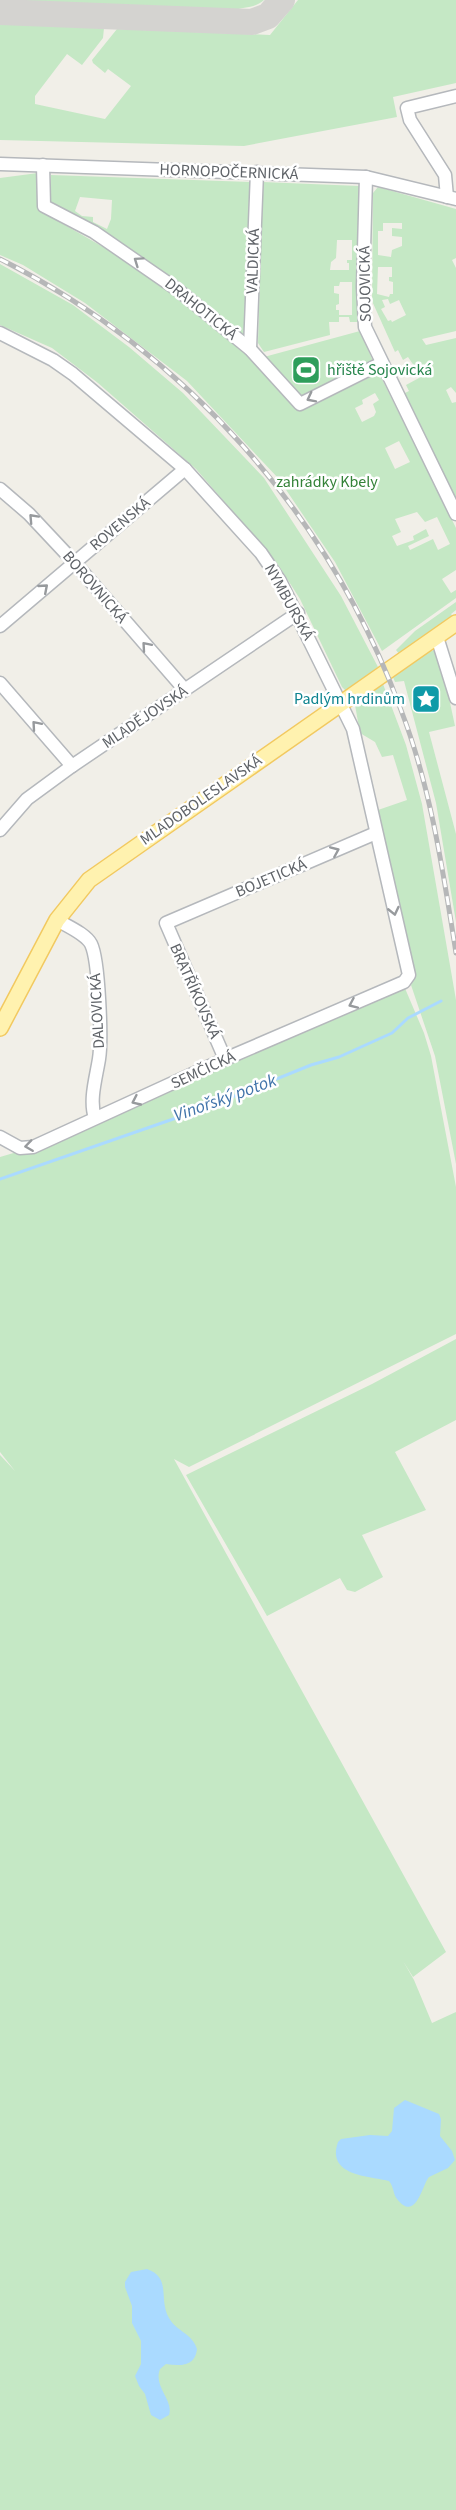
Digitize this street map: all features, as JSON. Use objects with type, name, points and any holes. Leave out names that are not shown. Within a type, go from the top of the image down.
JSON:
[{"type":"main road","name":"MLADOBOLESLAVSKÁ","points":[[0,1028],[57,920],[71,900],[96,874],[456,623]]},
{"type":"street","points":[[452,198],[445,175],[410,120],[407,108],[456,96]]},
{"type":"street","name":"HORNOPOČERNICKÁ","points":[[0,164],[366,177],[452,198]]},
{"type":"street","name":"DRAHOTICKÁ","points":[[43,165],[44,206],[94,232],[137,260],[250,349],[300,404],[382,363]]},
{"type":"street","name":"VALDICKÁ","points":[[250,349],[257,172]]},
{"type":"street","name":"SOJOVICKÁ","points":[[366,177],[363,287],[365,327],[456,514]]},
{"type":"street","name":"NYMBURSKÁ","points":[[0,333],[53,360],[73,374],[185,469],[261,553],[298,614],[353,729],[409,975],[406,980]]},
{"type":"street","name":"ROVENSKÁ","points":[[0,626],[185,469]]},
{"type":"street","name":"BOROVNICKÁ","points":[[0,489],[29,514],[74,562],[185,690]]},
{"type":"street","name":"MLADĚJOVSKÁ","points":[[0,830],[27,799],[72,766],[298,614]]},
{"type":"street","points":[[437,637],[456,698]]},
{"type":"street","points":[[0,683],[72,766]]},
{"type":"street","name":"BOJETICKÁ","points":[[166,923],[376,833]]},
{"type":"street","name":"DALOVICKÁ","points":[[57,920],[90,942],[97,982],[100,1035],[93,1103],[95,1118]]},
{"type":"street","name":"BRATŘÍKOVSKÁ","points":[[166,923],[225,1059]]},
{"type":"street","name":"SEMČICKÁ","points":[[0,1137],[20,1148],[27,1148],[406,980]]},
{"type":"green space","points":[[0,0],[264,0],[256,5],[232,11]]},
{"type":"green space","points":[[298,0],[456,0],[456,83],[393,97],[397,117],[244,146],[0,140],[0,24],[104,28],[103,38],[82,65],[67,54],[35,96],[35,104],[105,119],[131,86],[108,69],[105,73],[92,60],[117,29],[270,35]]},
{"type":"green space","name":"zahrádky Kbely","points":[[38,173],[37,209],[145,271],[247,350],[302,409],[379,373],[456,528],[456,570],[442,579],[451,593],[456,590],[456,598],[382,651],[335,562],[278,478],[187,381],[85,303],[23,265],[0,255],[0,178]],"holes":[[[375,393],[379,400],[373,404],[376,412],[374,416],[362,422],[355,408],[363,404],[362,400]],[[399,441],[410,462],[395,469],[385,448]],[[417,512],[425,522],[437,517],[450,544],[438,550],[433,539],[410,550],[408,546],[429,536],[426,529],[413,536],[414,540],[397,546],[392,536],[401,532],[395,519]]]},
{"type":"green space","points":[[51,175],[251,182],[246,337],[242,338],[161,270],[50,203]],"holes":[[[80,197],[112,200],[111,219],[107,229],[93,222],[93,217],[82,216],[75,211]]]},
{"type":"green space","points":[[263,182],[359,186],[359,322],[350,322],[349,317],[339,317],[339,322],[329,322],[330,335],[264,352],[258,343]],"holes":[[[337,240],[352,240],[352,260],[347,260],[349,270],[330,270],[331,262],[336,258]],[[340,282],[352,282],[352,315],[339,315],[339,310],[336,310],[336,305],[339,304],[339,294],[334,293],[334,286],[339,286]]]},
{"type":"green space","points":[[378,187],[456,209],[456,258],[452,260],[456,268],[456,331],[422,339],[426,345],[456,338],[456,393],[451,387],[446,390],[452,403],[456,402],[456,501],[401,395],[409,391],[406,385],[419,378],[417,375],[419,373],[408,357],[403,360],[398,350],[395,352],[372,301],[373,193]],"holes":[[[383,223],[402,223],[402,229],[392,228],[392,236],[402,237],[402,246],[392,250],[391,257],[378,255],[378,231],[383,231]],[[378,267],[392,267],[392,277],[389,277],[389,281],[393,282],[393,294],[389,297],[377,294]],[[388,299],[390,304],[399,300],[406,315],[392,322],[388,321],[381,309],[385,307],[382,300]]]},
{"type":"green space","points":[[0,264],[73,305],[129,347],[183,393],[264,478],[341,596],[378,667],[346,691],[300,599],[277,563],[196,469],[98,383],[52,348],[0,325]]},
{"type":"green space","points":[[360,331],[373,361],[300,397],[264,357]]},
{"type":"green space","points":[[456,602],[456,610],[451,614],[454,618],[400,655],[396,650],[415,631]]},
{"type":"green space","points":[[435,650],[440,656],[455,726],[429,732],[456,834],[456,922],[436,803],[404,681],[395,682],[392,675],[427,652]]},
{"type":"green space","points":[[383,684],[406,745],[422,804],[456,1000],[456,1164],[435,1056],[411,985],[413,981],[378,810],[407,800],[393,755],[382,757],[375,742],[360,733],[355,705]]},
{"type":"green space","points":[[404,986],[431,1056],[456,1187],[456,1334],[189,1467],[174,1459],[446,1952],[413,1977],[403,1961],[414,1980],[432,2023],[456,2012],[456,2510],[0,2510],[0,1455],[15,1471],[0,1452],[0,1157],[17,1152]]},
{"type":"green space","points":[[456,1339],[456,1420],[395,1452],[426,1510],[362,1535],[383,1577],[355,1592],[347,1590],[340,1578],[267,1616],[186,1475],[372,1384]]},
{"type":"water","points":[[405,2100],[439,2114],[440,2136],[452,2151],[455,2160],[448,2168],[429,2177],[418,2200],[409,2207],[397,2199],[389,2181],[361,2175],[344,2168],[338,2162],[336,2153],[338,2142],[341,2139],[370,2135],[388,2136],[392,2131],[394,2108]]},
{"type":"water","points":[[147,2269],[155,2273],[162,2283],[164,2304],[169,2318],[192,2340],[197,2349],[196,2355],[190,2362],[181,2365],[166,2364],[160,2369],[159,2382],[170,2409],[169,2415],[160,2420],[151,2415],[145,2394],[135,2376],[141,2364],[141,2341],[132,2323],[132,2306],[125,2287],[125,2282],[131,2272]]},
{"type":"waterway","name":"Vinořský potok","points":[[0,1179],[205,1108],[311,1065],[339,1057],[392,1033],[408,1018],[441,1001]]},
{"type":"taxiway","points":[[0,12],[252,22],[268,16],[282,0]]},
{"type":"railway","points":[[0,259],[68,297],[131,342],[190,391],[243,446],[292,506],[334,570],[371,638],[401,710],[420,769],[435,830],[456,953]]},
{"type":"place","name":"hřiště Sojovická","points":[[306,370]]},
{"type":"place","name":"Padlým hrdinům","points":[[426,699]]}]
